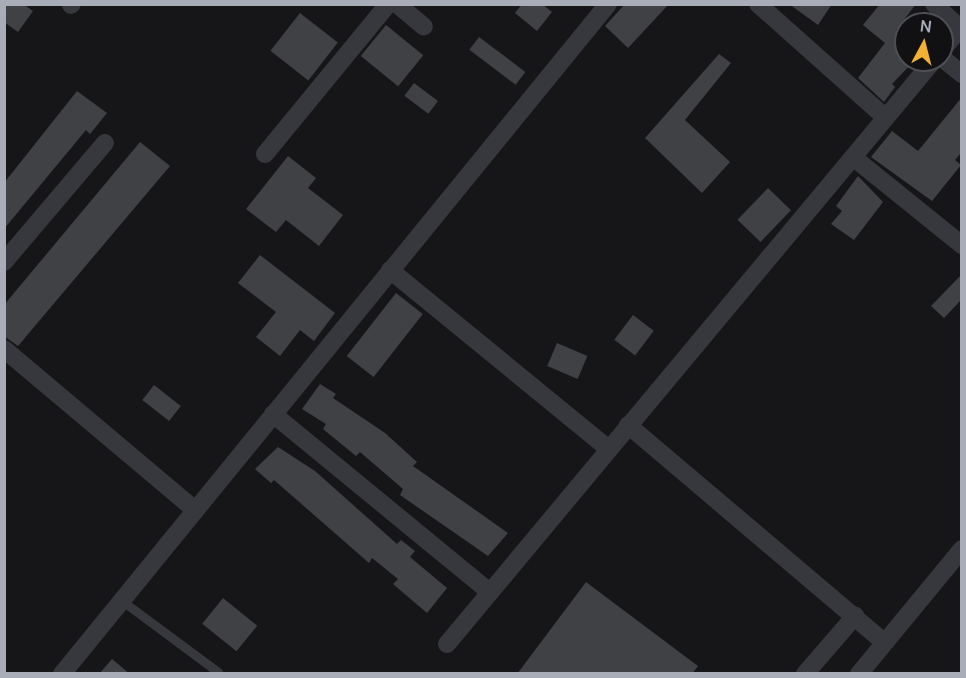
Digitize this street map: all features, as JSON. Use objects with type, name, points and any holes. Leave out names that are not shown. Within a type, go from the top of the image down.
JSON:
[{"type":"street","points":[[265,154],[388,4]]},
{"type":"street","points":[[397,4],[424,27]]},
{"type":"street","points":[[62,674],[608,4]]},
{"type":"street","points":[[758,4],[886,118]]},
{"type":"street","points":[[934,4],[961,27]]},
{"type":"street","points":[[447,644],[924,72]]},
{"type":"street","points":[[4,262],[105,143]]},
{"type":"street","points":[[854,158],[962,245]]},
{"type":"street","points":[[390,270],[609,449]]},
{"type":"street","points":[[4,349],[195,510]]},
{"type":"street","points":[[273,414],[490,592]]},
{"type":"street","points":[[628,425],[884,642]]},
{"type":"street","points":[[859,674],[962,549]]},
{"type":"street","points":[[805,674],[855,616]]},
{"type":"lane","points":[[121,600],[218,672]]},
{"type":"building","points":[[4,4],[23,4],[33,11],[18,32],[4,22]]},
{"type":"building","points":[[522,4],[542,4],[552,12],[537,31],[515,13]]},
{"type":"building","points":[[625,4],[669,4],[628,48],[605,26]]},
{"type":"building","points":[[789,4],[832,4],[818,25]]},
{"type":"building","points":[[880,4],[916,4],[910,12],[894,12],[894,72],[904,72],[892,84],[895,87],[884,102],[858,78],[885,43],[863,25]]},
{"type":"building","points":[[300,13],[338,43],[308,80],[270,51]]},
{"type":"building","points":[[386,25],[423,55],[398,86],[361,56]]},
{"type":"building","points":[[479,37],[525,72],[516,85],[469,50]]},
{"type":"building","points":[[719,54],[731,63],[685,120],[730,162],[702,193],[645,138]]},
{"type":"building","points":[[414,83],[438,101],[428,114],[404,96]]},
{"type":"building","points":[[77,91],[107,113],[90,134],[86,130],[4,229],[4,183]]},
{"type":"building","points":[[962,97],[962,152],[955,160],[961,165],[932,201],[871,157],[892,131],[918,151]]},
{"type":"building","points":[[140,142],[170,166],[18,346],[4,336],[4,305]]},
{"type":"building","points":[[288,156],[316,178],[308,188],[343,215],[319,246],[286,220],[276,232],[246,209]]},
{"type":"building","points":[[858,176],[883,202],[854,240],[831,224],[842,211],[836,206]]},
{"type":"building","points":[[768,188],[791,210],[760,242],[737,220]]},
{"type":"building","points":[[260,255],[335,313],[314,341],[300,330],[280,356],[256,337],[276,312],[238,283]]},
{"type":"building","points":[[962,274],[962,299],[944,318],[931,306]]},
{"type":"building","points":[[396,293],[423,314],[374,377],[347,356]]},
{"type":"building","points":[[633,315],[654,331],[635,355],[614,340]]},
{"type":"building","points":[[557,343],[587,356],[578,379],[547,366]]},
{"type":"building","points":[[320,384],[336,394],[333,398],[385,433],[417,462],[413,466],[508,533],[488,556],[400,495],[403,489],[360,452],[356,456],[323,429],[326,424],[302,409]]},
{"type":"building","points":[[154,385],[181,406],[169,421],[142,400]]},
{"type":"building","points":[[278,447],[315,471],[397,544],[401,540],[415,551],[410,557],[447,588],[427,613],[393,584],[398,579],[372,558],[369,563],[274,480],[271,483],[255,469]]},
{"type":"building","points":[[586,582],[698,666],[692,674],[517,674]]},
{"type":"building","points":[[223,598],[257,626],[236,651],[202,624]]},
{"type":"building","points":[[112,659],[130,674],[99,674]]}]
